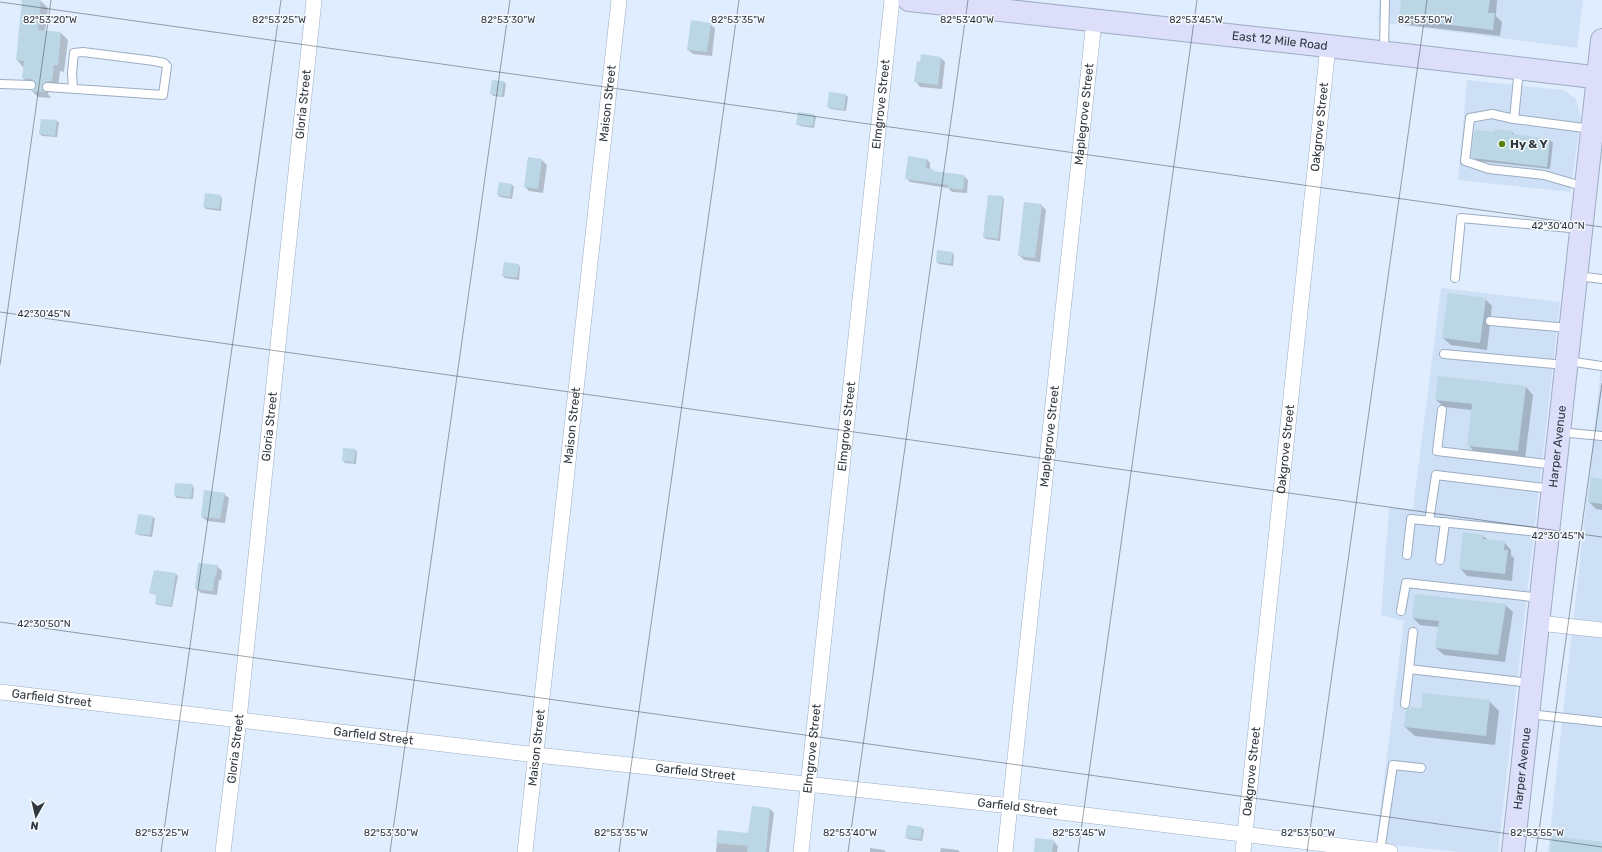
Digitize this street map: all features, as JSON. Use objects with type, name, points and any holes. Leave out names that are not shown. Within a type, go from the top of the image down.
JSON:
[{"type":"main road","name":"East 12 Mile Road","points":[[909,0],[1384,52],[1600,78]]},
{"type":"main road","name":"Harper Avenue","points":[[1513,852],[1592,129],[1600,78],[1602,40]]},
{"type":"street","name":"Gloria Street","points":[[223,852],[239,719],[314,0]]},
{"type":"street","name":"Maison Street","points":[[525,852],[537,755],[619,0]]},
{"type":"street","name":"Elmgrove Street","points":[[801,852],[892,0]]},
{"type":"street","name":"Maplegrove Street","points":[[1005,852],[1094,21]]},
{"type":"street","name":"Oakgrove Street","points":[[1243,852],[1328,46]]},
{"type":"street","points":[[1539,623],[1602,630]]},
{"type":"street","name":"Garfield Street","points":[[0,692],[537,755],[809,783],[1010,806],[1385,851]]},
{"type":"lane","points":[[1384,52],[1385,0]]},
{"type":"lane","points":[[47,87],[163,95],[166,66],[164,63],[154,61],[83,52],[74,53],[72,73],[73,88]]},
{"type":"lane","points":[[1514,119],[1519,69]]},
{"type":"lane","points":[[0,84],[31,85]]},
{"type":"lane","points":[[1586,187],[1544,175],[1490,169],[1465,161],[1470,118],[1492,114],[1514,119],[1592,129]]},
{"type":"lane","points":[[1455,278],[1461,218],[1582,229]]},
{"type":"lane","points":[[1576,276],[1602,279]]},
{"type":"lane","points":[[1490,321],[1571,329]]},
{"type":"lane","points":[[1444,354],[1602,366]]},
{"type":"lane","points":[[1442,410],[1437,451],[1556,465]]},
{"type":"lane","points":[[1559,432],[1602,436]]},
{"type":"lane","points":[[1430,521],[1436,475],[1553,489]]},
{"type":"lane","points":[[1407,555],[1411,519],[1548,533]]},
{"type":"lane","points":[[1440,560],[1445,522]]},
{"type":"lane","points":[[1401,611],[1406,583],[1541,598]]},
{"type":"lane","points":[[1405,704],[1413,632]]},
{"type":"lane","points":[[1409,670],[1532,683]]},
{"type":"lane","points":[[1528,714],[1602,722]]},
{"type":"lane","points":[[1385,851],[1393,765],[1421,768]]},
{"type":"shaded area","points":[[1380,0],[1583,0],[1577,48],[1378,22]]},
{"type":"shaded area","points":[[1467,80],[1563,90],[1576,99],[1581,117],[1570,192],[1458,180]]},
{"type":"shaded area","points":[[1441,288],[1560,302],[1498,852],[1459,852],[1376,843],[1404,621],[1381,615],[1389,508],[1413,509]]},
{"type":"shaded area","points":[[1602,359],[1602,852],[1548,852]]},
{"type":"building","points":[[22,0],[41,0],[38,30],[61,32],[58,65],[54,65],[52,81],[45,82],[42,86],[42,90],[46,92],[31,91],[35,88],[36,83],[32,79],[22,78],[24,61],[16,60]]},
{"type":"building","points":[[1401,0],[1490,0],[1488,13],[1495,13],[1493,30],[1399,19]]},
{"type":"building","points":[[691,20],[711,23],[707,52],[687,50]]},
{"type":"building","points":[[921,54],[941,57],[938,85],[914,82],[917,61],[920,62]]},
{"type":"building","points":[[492,80],[504,81],[502,96],[490,94]]},
{"type":"building","points":[[829,92],[846,94],[844,110],[827,107]]},
{"type":"building","points":[[798,112],[814,114],[813,126],[796,125]]},
{"type":"building","points":[[41,119],[57,120],[55,136],[39,134]]},
{"type":"building","points":[[1495,129],[1512,131],[1512,134],[1550,139],[1547,167],[1473,158],[1471,156],[1474,132],[1476,130],[1494,132]]},
{"type":"building","points":[[908,156],[927,159],[926,168],[933,169],[933,171],[965,175],[963,190],[947,188],[948,185],[905,179]]},
{"type":"building","points":[[528,157],[542,159],[538,189],[524,187]]},
{"type":"building","points":[[499,182],[512,184],[510,197],[497,195]]},
{"type":"building","points":[[205,193],[221,195],[219,209],[203,207]]},
{"type":"building","points":[[988,195],[1003,196],[998,239],[983,237]]},
{"type":"building","points":[[1024,202],[1042,204],[1035,258],[1018,256]]},
{"type":"building","points":[[937,250],[953,252],[951,264],[936,262]]},
{"type":"building","points":[[504,262],[519,264],[517,278],[502,276]]},
{"type":"building","points":[[1448,293],[1486,298],[1480,343],[1442,338]]},
{"type":"building","points":[[1438,376],[1526,386],[1518,451],[1467,446],[1472,404],[1435,400]]},
{"type":"building","points":[[343,448],[356,449],[354,462],[342,461]]},
{"type":"building","points":[[1591,477],[1602,479],[1602,504],[1588,502]]},
{"type":"building","points":[[175,483],[193,484],[191,498],[174,496]]},
{"type":"building","points":[[204,490],[225,493],[220,519],[201,517]]},
{"type":"building","points":[[138,514],[153,516],[150,535],[135,534]]},
{"type":"building","points":[[1463,532],[1484,535],[1483,539],[1505,541],[1504,550],[1508,550],[1505,574],[1459,569]]},
{"type":"building","points":[[198,563],[218,565],[213,591],[195,589]]},
{"type":"building","points":[[154,570],[176,573],[171,606],[155,604],[156,594],[149,593]]},
{"type":"building","points":[[1415,594],[1506,604],[1498,655],[1435,648],[1439,621],[1412,618]]},
{"type":"building","points":[[1423,693],[1490,700],[1486,736],[1404,727],[1406,709],[1410,707],[1421,708]]},
{"type":"building","points":[[752,806],[770,808],[766,852],[747,852],[748,846],[716,843],[718,830],[748,833]]},
{"type":"building","points":[[907,825],[922,827],[921,839],[905,838]]},
{"type":"building","points":[[1552,836],[1602,842],[1602,852],[1550,852]]},
{"type":"building","points":[[1035,838],[1054,840],[1052,852],[1034,852]]},
{"type":"place","name":"Hy & Y","points":[[1502,144]]}]
